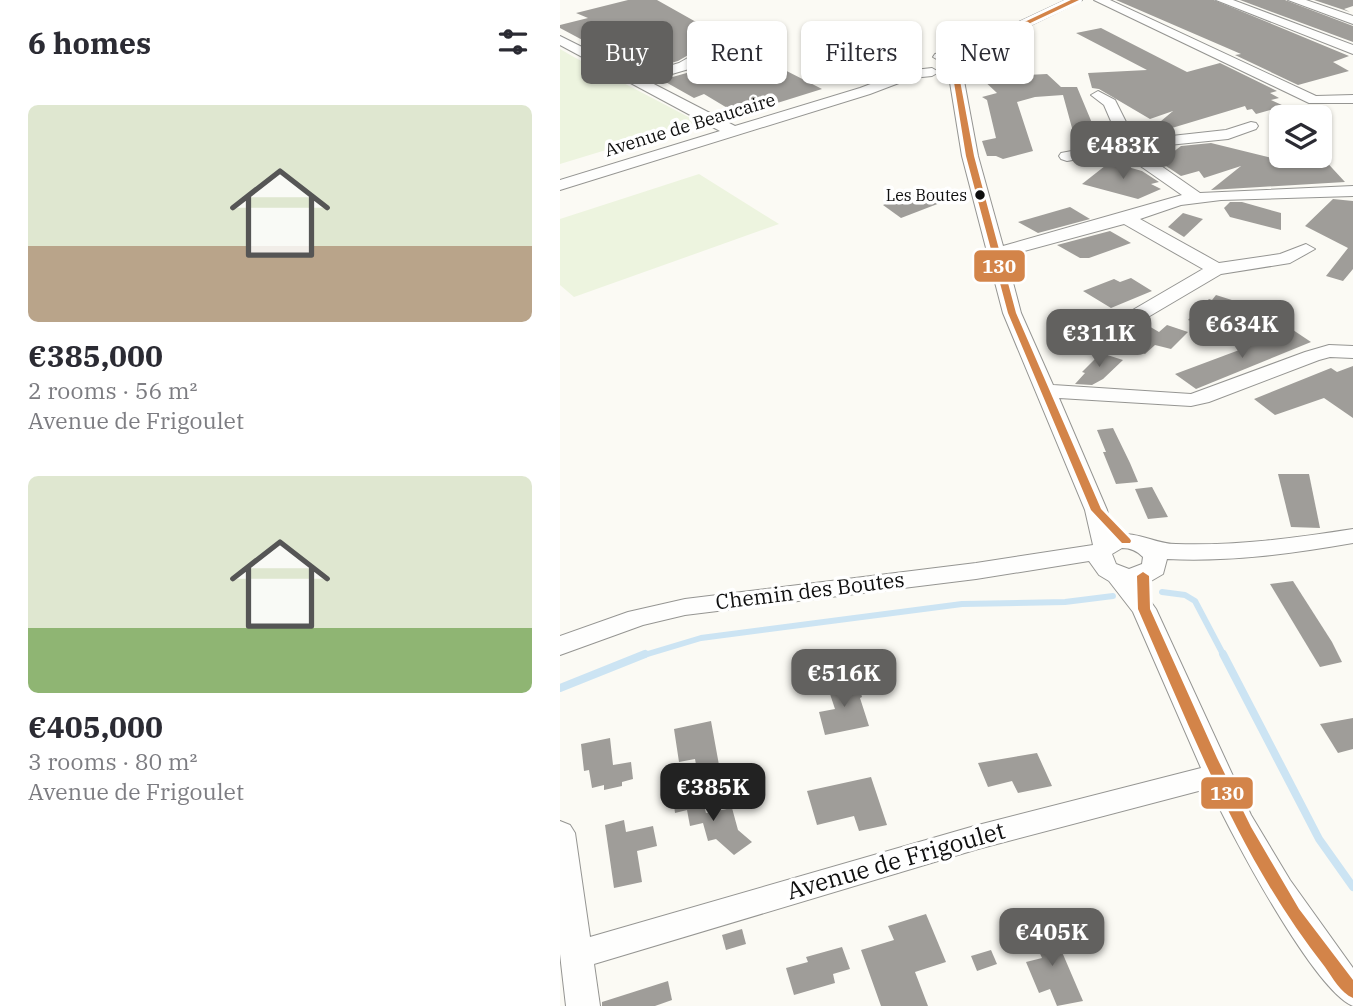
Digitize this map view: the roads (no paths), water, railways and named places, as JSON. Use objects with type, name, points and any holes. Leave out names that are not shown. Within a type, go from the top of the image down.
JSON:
[{"type":"street","name":"Avenue de Beaucaire","points":[[1034,22],[1076,0]]},
{"type":"street","points":[[1100,0],[1314,100],[1353,99]]},
{"type":"street","points":[[1222,0],[1353,50]]},
{"type":"street","points":[[1294,0],[1353,20]]},
{"type":"street","points":[[560,40],[581,51]]},
{"type":"street","points":[[940,57],[942,69],[918,62],[940,57]]},
{"type":"street","name":"Avenue de Beaucaire","points":[[560,185],[936,71]]},
{"type":"street","points":[[644,84],[734,132]]},
{"type":"street","points":[[947,84],[1012,313],[1096,510],[1110,556],[1144,609],[1238,820],[1279,888],[1334,970],[1353,991]]},
{"type":"street","points":[[1098,95],[1110,103],[1138,159],[1196,197]]},
{"type":"street","points":[[1067,156],[1153,141],[1228,134],[1251,126]]},
{"type":"street","points":[[993,247],[1088,228],[1164,204],[1196,197],[1353,191]]},
{"type":"street","points":[[986,215],[1005,230],[1033,236]]},
{"type":"street","points":[[1126,218],[1216,269]]},
{"type":"street","points":[[993,247],[1033,236],[1088,228]]},
{"type":"street","points":[[1093,323],[1136,316],[1216,269],[1284,259],[1306,249]]},
{"type":"street","points":[[1044,391],[1191,400],[1312,356],[1329,351],[1353,352]]},
{"type":"street","points":[[1110,556],[1150,563],[1199,553],[1280,547],[1353,536]]},
{"type":"street","points":[[1110,556],[1140,544],[1150,563],[1144,609]]},
{"type":"street","name":"Chemin des Boutes","points":[[560,646],[661,611],[1066,559],[1110,556]]},
{"type":"street","name":"Avenue de Frigoulet","points":[[577,955],[978,837],[1218,775]]},
{"type":"street","points":[[560,833],[583,1006]]},
{"type":"waterway","points":[[1162,592],[1185,595],[1195,601],[1224,656]]},
{"type":"waterway","points":[[641,656],[701,638],[962,604],[1065,602],[1113,596]]},
{"type":"waterway","points":[[560,688],[645,654]]},
{"type":"waterway","points":[[1223,654],[1319,839],[1353,887]]},
{"type":"place","name":"Les Boutes","points":[[980,195]]}]
